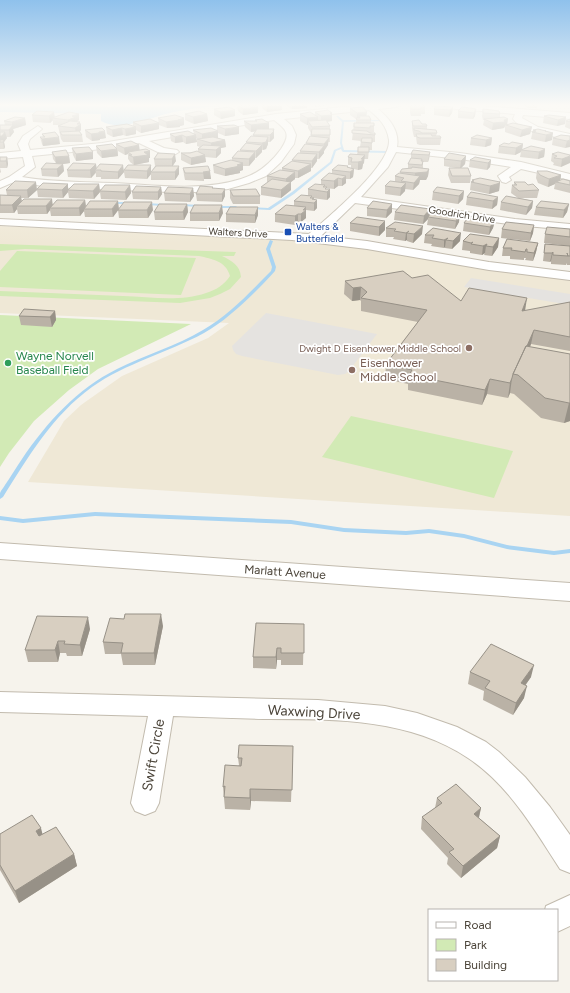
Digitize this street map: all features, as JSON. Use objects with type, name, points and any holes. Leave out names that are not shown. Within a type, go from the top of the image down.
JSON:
[{"type":"street","points":[[0,156],[53,151]]},
{"type":"street","points":[[166,151],[174,152]]},
{"type":"street","points":[[13,179],[45,183],[185,188],[235,186],[268,170],[283,151]]},
{"type":"street","points":[[312,238],[383,170],[391,151]]},
{"type":"street","points":[[410,151],[459,155],[522,165],[570,177]]},
{"type":"street","points":[[0,185],[13,179],[30,167],[27,154]]},
{"type":"street","points":[[506,180],[503,176],[522,165]]},
{"type":"street","name":"Goodrich Drive","points":[[354,199],[515,222],[570,227]]},
{"type":"street","name":"Walters Drive","points":[[0,222],[247,233],[312,238],[372,246],[489,266],[570,276]]},
{"type":"street","name":"Marlatt Avenue","points":[[0,551],[570,592]]},
{"type":"street","name":"Waxwing Drive","points":[[0,702],[325,711],[385,716],[436,730],[477,750],[500,769],[531,804],[570,860]]},
{"type":"street","name":"Swift Circle","points":[[145,803],[162,706]]},
{"type":"street","points":[[558,916],[570,910]]},
{"type":"shaded area","name":"Eisenhower Middle School","points":[[0,226],[285,239],[371,250],[480,269],[570,279],[570,516],[28,482],[64,421],[81,405],[122,376],[208,338],[229,323],[0,313]]},
{"type":"shaded area","points":[[471,278],[570,294],[570,305],[464,287]]},
{"type":"shaded area","points":[[266,313],[377,334],[349,371],[345,374],[338,375],[236,354],[232,346]]},
{"type":"green space","points":[[0,244],[236,252],[234,256],[222,256],[237,266],[241,277],[230,289],[220,294],[210,298],[180,303],[0,296],[0,291],[175,298],[196,296],[206,293],[220,287],[230,276],[222,264],[199,256],[25,249],[0,251]]},
{"type":"green space","points":[[17,251],[196,258],[181,295],[0,287],[0,271]]},
{"type":"green space","points":[[0,315],[191,324],[98,369],[69,390],[34,421],[0,467]]},
{"type":"green space","points":[[351,416],[513,451],[494,498],[322,457]]},
{"type":"building","points":[[67,151],[69,156],[55,157],[52,152]]},
{"type":"building","points":[[74,151],[93,152],[76,154]]},
{"type":"building","points":[[148,151],[144,152],[148,155],[133,157],[129,155],[132,155],[128,152]]},
{"type":"building","points":[[198,151],[205,155],[191,158],[181,153]]},
{"type":"building","points":[[238,151],[255,152],[249,159],[232,158]]},
{"type":"building","points":[[412,151],[430,152],[429,155],[411,154]]},
{"type":"building","points":[[558,152],[570,156],[562,159],[554,158],[557,156],[552,154]]},
{"type":"building","points":[[158,153],[175,154],[172,159],[154,159]]},
{"type":"building","points":[[298,153],[317,154],[312,161],[292,160]]},
{"type":"building","points":[[449,153],[466,156],[461,161],[444,159]]},
{"type":"building","points":[[350,154],[365,155],[361,159],[363,159],[362,161],[351,162],[352,158],[348,157]]},
{"type":"building","points":[[0,157],[7,157],[6,161],[0,161]]},
{"type":"building","points":[[475,157],[491,160],[488,163],[470,160]]},
{"type":"building","points":[[411,158],[422,159],[422,165],[408,164]]},
{"type":"building","points":[[231,160],[243,163],[237,165],[240,166],[225,169],[213,165]]},
{"type":"building","points":[[292,161],[311,164],[298,171],[282,168]]},
{"type":"building","points":[[46,163],[63,164],[57,169],[41,169]]},
{"type":"building","points":[[73,163],[96,164],[90,170],[67,170]]},
{"type":"building","points":[[100,164],[123,165],[118,172],[95,170]]},
{"type":"building","points":[[128,165],[151,165],[147,171],[124,170]]},
{"type":"building","points":[[338,165],[348,166],[347,167],[354,169],[350,172],[332,170]]},
{"type":"building","points":[[156,166],[179,166],[175,172],[151,172]]},
{"type":"building","points":[[208,166],[210,171],[203,172],[204,173],[185,173],[183,168]]},
{"type":"building","points":[[412,167],[429,169],[427,172],[400,172],[402,169]]},
{"type":"building","points":[[449,168],[468,168],[471,176],[452,176]]},
{"type":"building","points":[[280,170],[295,172],[286,179],[267,176]]},
{"type":"building","points":[[537,171],[547,171],[561,175],[549,179],[540,175]]},
{"type":"building","points":[[329,173],[346,176],[342,179],[338,178],[334,181],[321,180]]},
{"type":"building","points":[[399,173],[420,176],[414,183],[401,181],[404,178],[395,176]]},
{"type":"building","points":[[480,178],[500,183],[490,186],[471,182],[474,181],[472,180]]},
{"type":"building","points":[[272,179],[291,182],[281,190],[261,187]]},
{"type":"building","points":[[563,179],[570,181],[570,185],[556,182]]},
{"type":"building","points":[[15,181],[36,182],[27,190],[6,190]]},
{"type":"building","points":[[390,181],[406,183],[401,188],[385,186]]},
{"type":"building","points":[[514,182],[525,182],[528,185],[533,184],[539,190],[519,191],[512,185],[517,185]]},
{"type":"building","points":[[43,183],[68,184],[62,190],[37,189]]},
{"type":"building","points":[[74,184],[99,184],[93,191],[68,190]]},
{"type":"building","points":[[315,184],[325,185],[323,187],[327,187],[325,189],[330,189],[327,192],[308,189]]},
{"type":"building","points":[[105,185],[130,185],[125,192],[100,191]]},
{"type":"building","points":[[136,186],[161,187],[158,192],[132,192]]},
{"type":"building","points":[[200,186],[225,189],[222,194],[196,194]]},
{"type":"building","points":[[168,187],[193,188],[190,194],[164,193]]},
{"type":"building","points":[[437,187],[464,191],[459,196],[433,192]]},
{"type":"building","points":[[256,189],[260,196],[233,196],[230,190]]},
{"type":"building","points":[[471,192],[498,197],[493,201],[467,197]]},
{"type":"building","points":[[0,195],[21,196],[12,205],[0,205]]},
{"type":"building","points":[[301,195],[312,196],[310,198],[317,200],[314,203],[294,201]]},
{"type":"building","points":[[506,196],[533,201],[528,207],[501,202]]},
{"type":"building","points":[[24,199],[52,199],[46,206],[17,206]]},
{"type":"building","points":[[57,200],[85,200],[79,208],[50,208]]},
{"type":"building","points":[[90,201],[118,201],[112,209],[84,209]]},
{"type":"building","points":[[373,201],[392,204],[387,210],[367,208]]},
{"type":"building","points":[[541,201],[569,204],[564,210],[536,207]]},
{"type":"building","points":[[124,202],[152,202],[147,210],[118,210]]},
{"type":"building","points":[[159,204],[187,204],[183,212],[154,212]]},
{"type":"building","points":[[194,205],[222,205],[219,213],[190,213]]},
{"type":"building","points":[[286,205],[306,207],[303,210],[306,210],[295,216],[275,214]]},
{"type":"building","points":[[401,205],[430,209],[424,216],[395,212]]},
{"type":"building","points":[[230,207],[258,207],[255,215],[226,214]]},
{"type":"building","points":[[433,210],[460,214],[456,221],[428,217]]},
{"type":"building","points":[[469,216],[495,220],[490,227],[464,223]]},
{"type":"building","points":[[357,217],[385,221],[379,227],[350,223]]},
{"type":"building","points":[[395,222],[423,226],[414,234],[407,233],[409,231],[406,233],[394,231],[396,229],[386,228]]},
{"type":"building","points":[[506,222],[534,225],[531,233],[502,229]]},
{"type":"building","points":[[547,227],[570,229],[570,237],[545,234]]},
{"type":"building","points":[[433,228],[461,233],[453,241],[446,240],[448,238],[444,240],[432,238],[434,235],[425,235]]},
{"type":"building","points":[[470,234],[499,238],[493,247],[486,246],[487,244],[483,246],[471,244],[473,242],[463,241]]},
{"type":"building","points":[[507,239],[538,243],[534,253],[527,252],[527,249],[525,252],[511,250],[512,248],[503,248]]},
{"type":"building","points":[[545,244],[570,246],[570,256],[553,255],[553,252],[544,253]]},
{"type":"building","name":"Dwight D Eisenhower Middle School","points":[[403,271],[412,278],[428,275],[461,301],[469,288],[527,298],[522,311],[570,302],[570,337],[534,330],[510,383],[490,379],[485,390],[409,375],[412,370],[386,364],[427,310],[361,298],[367,292],[361,287],[353,288],[345,281]]},
{"type":"building","points":[[24,309],[55,311],[50,317],[19,316]]},
{"type":"building","points":[[526,346],[570,354],[570,403],[545,398],[518,375],[513,374]]},
{"type":"building","points":[[125,614],[161,614],[154,653],[121,653],[123,643],[103,642],[110,618],[124,619]]},
{"type":"building","points":[[37,616],[88,617],[80,645],[64,644],[65,641],[58,641],[55,650],[25,650]]},
{"type":"building","points":[[256,623],[304,624],[304,653],[281,653],[281,648],[277,648],[276,657],[253,657]]},
{"type":"building","points":[[491,644],[534,665],[521,683],[527,686],[516,703],[485,688],[490,681],[470,672]]},
{"type":"building","points":[[239,745],[293,746],[292,790],[250,789],[250,798],[224,797],[225,786],[223,787],[225,765],[241,766],[242,758],[238,758]]},
{"type":"building","points":[[456,784],[481,808],[474,814],[500,836],[463,866],[449,852],[454,849],[422,817],[442,803],[437,798]]},
{"type":"building","points":[[32,815],[41,828],[36,831],[39,836],[56,827],[74,854],[15,891],[0,865],[0,834]]},
{"type":"waterway","points":[[252,208],[269,209],[293,193],[331,162],[335,151]]},
{"type":"waterway","points":[[358,151],[386,152]]},
{"type":"waterway","points":[[112,203],[130,203]]},
{"type":"waterway","points":[[146,204],[164,205]]},
{"type":"waterway","points":[[182,205],[200,206]]},
{"type":"waterway","points":[[216,207],[236,207]]},
{"type":"waterway","points":[[0,497],[40,437],[62,411],[75,399],[103,378],[117,370],[176,345],[204,331],[214,325],[240,303],[273,271],[274,267],[268,249],[271,241]]},
{"type":"waterway","points":[[0,518],[23,521],[95,514],[291,522],[344,530],[406,533],[429,531],[464,536],[507,547],[554,553],[570,551]]},
{"type":"place","name":"Walters & Butterfield","points":[[288,232]]},
{"type":"place","name":"Dwight D Eisenhower Middle School","points":[[469,348]]},
{"type":"place","name":"Wayne Norvell Baseball Field","points":[[8,363]]},
{"type":"place","name":"Eisenhower Middle School","points":[[352,370]]}]
